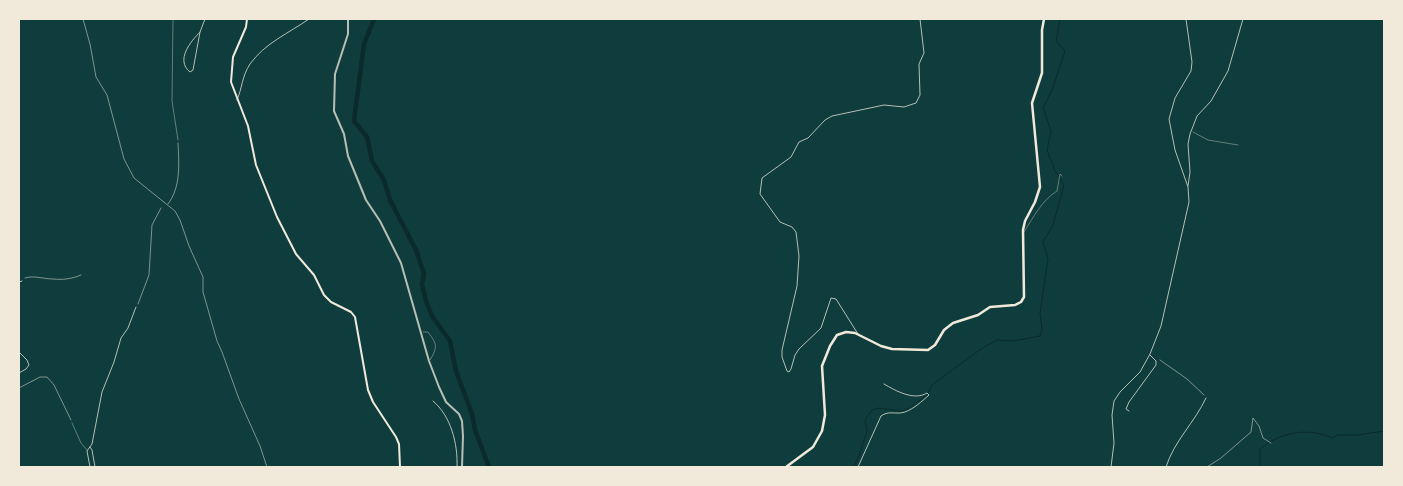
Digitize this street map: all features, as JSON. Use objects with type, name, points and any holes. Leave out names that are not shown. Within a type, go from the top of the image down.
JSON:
[{"type":"main road","points":[[247,19],[246,27],[233,57],[231,82],[248,126],[256,165],[290,244],[314,275],[324,295],[331,302],[351,312],[355,317],[368,390],[373,402],[399,444],[400,467]]},
{"type":"main road","points":[[786,467],[810,450],[821,435],[825,415],[822,366],[835,337],[843,332],[851,332],[892,349],[928,350],[935,345],[944,330],[953,323],[978,315],[990,308],[1019,304],[1024,297],[1023,233],[1025,221],[1040,188],[1032,103],[1042,73],[1042,30],[1044,19]]},
{"type":"street","points":[[200,32],[185,51],[185,65],[190,72],[193,70],[200,32],[205,19]]},
{"type":"street","points":[[237,100],[240,86],[250,64],[275,39],[309,19]]},
{"type":"street","points":[[348,19],[348,34],[335,74],[334,111],[344,134],[348,156],[366,200],[380,221],[401,263],[429,361],[443,396],[446,402],[459,414],[462,421],[462,467]]},
{"type":"street","points":[[858,334],[858,331],[852,326],[836,299],[832,298],[821,328],[799,349],[791,369],[789,372],[787,371],[782,357],[782,350],[797,286],[799,256],[796,232],[792,227],[780,222],[760,194],[762,178],[791,157],[799,142],[808,138],[825,120],[832,116],[884,105],[904,107],[916,103],[921,88],[919,64],[924,53],[920,19]]},
{"type":"street","points":[[1186,19],[1192,62],[1191,70],[1175,98],[1170,119],[1175,150],[1188,187]]},
{"type":"street","points":[[1111,467],[1114,443],[1112,415],[1114,401],[1120,392],[1140,372],[1150,354],[1161,326],[1187,212],[1190,172],[1188,144],[1191,131],[1197,116],[1211,101],[1228,71],[1243,19]]},
{"type":"street","points":[[90,467],[87,451],[92,444],[102,392],[121,338],[128,328],[136,307]]},
{"type":"street","points":[[19,352],[29,365],[19,373]]},
{"type":"street","points":[[1129,412],[1126,409],[1129,402],[1156,365],[1156,361],[1150,354]]},
{"type":"street","points":[[858,467],[881,416],[888,412],[900,413],[907,411],[917,406],[928,394],[915,396],[895,390],[884,384]]},
{"type":"street","points":[[1166,467],[1173,449],[1197,417],[1206,398]]},
{"type":"street","points":[[434,401],[441,408],[451,426],[457,467]]},
{"type":"street","points":[[90,446],[95,467]]},
{"type":"street","points":[[92,450],[95,446]]},
{"type":"lane","points":[[173,19],[172,101],[178,140]]},
{"type":"lane","points":[[1191,131],[1208,140],[1238,145]]},
{"type":"lane","points":[[1023,233],[1046,201],[1057,191],[1058,177],[1060,174],[1062,176]]},
{"type":"lane","points":[[422,332],[428,332],[436,345],[429,361]]},
{"type":"lane","points":[[72,423],[81,443],[87,451]]},
{"type":"path","points":[[83,19],[96,77],[107,95],[124,159],[134,178],[178,213],[189,246],[203,277],[203,292],[217,342],[267,467]]},
{"type":"path","points":[[167,206],[176,192],[179,173],[178,140]]},
{"type":"path","points":[[136,307],[149,275],[152,225],[161,208]]},
{"type":"path","points":[[22,281],[27,277],[54,279],[81,276]]},
{"type":"path","points":[[1156,361],[1160,360],[1187,378],[1206,398]]},
{"type":"path","points":[[19,388],[40,377],[47,377],[54,385],[72,423]]},
{"type":"path","points":[[1207,467],[1221,458],[1251,432],[1253,418],[1259,426],[1263,438],[1271,443]]},
{"type":"waterway","points":[[374,19],[364,44],[354,121],[367,137],[372,161],[384,180],[390,200],[416,250],[424,274],[422,284],[426,301],[432,316],[450,341],[456,371],[489,467]]},
{"type":"waterway","points":[[853,467],[859,456],[867,431],[865,420],[872,410],[879,408],[906,410],[927,395],[932,385],[981,349],[997,340],[1013,341],[1040,336],[1042,329],[1040,313],[1048,259],[1043,242],[1053,225],[1064,185],[1055,171],[1047,150],[1051,131],[1043,108],[1052,90],[1065,51],[1056,41],[1060,19]]},
{"type":"waterway","points":[[1260,467],[1260,449],[1285,435],[1304,432],[1332,438],[1338,435],[1357,435],[1384,431]]}]
